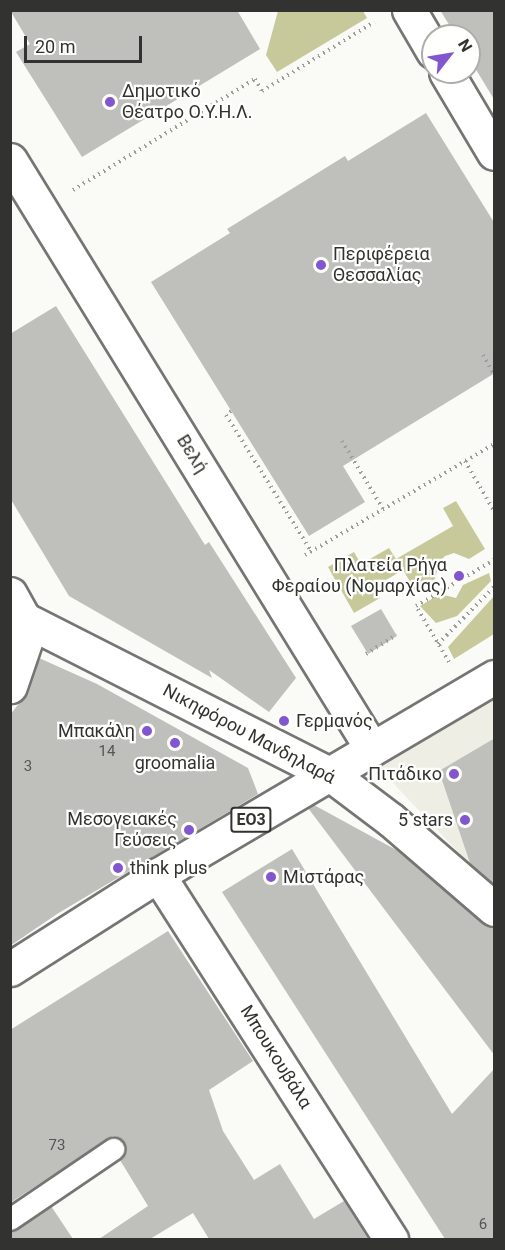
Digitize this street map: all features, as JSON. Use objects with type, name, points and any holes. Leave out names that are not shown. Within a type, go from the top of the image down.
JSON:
[{"type":"street","points":[[395,14],[421,39]]},
{"type":"street","points":[[453,84],[495,153]]},
{"type":"street","name":"Βελή","points":[[10,160],[372,748]]},
{"type":"street","points":[[10,686],[24,652],[15,608]]},
{"type":"street","name":"Νικηφόρου Μανδηλαρά","points":[[15,608],[330,774],[391,820],[495,909]]},
{"type":"street","name":"ΕΟ3","points":[[10,969],[158,875],[495,677]]},
{"type":"street","name":"Μπουκουβάλα","points":[[158,875],[391,1239]]},
{"type":"lane","points":[[10,1219],[113,1149]]},
{"type":"path","points":[[69,193],[255,79],[262,91],[395,14]]},
{"type":"path","points":[[483,355],[495,374]]},
{"type":"path","points":[[231,411],[226,415],[311,551]]},
{"type":"path","points":[[342,441],[382,509]]},
{"type":"path","points":[[305,555],[495,444]]},
{"type":"path","points":[[465,461],[495,511]]},
{"type":"path","points":[[454,670],[416,606],[495,560]]},
{"type":"path","points":[[438,644],[495,587]]},
{"type":"path","points":[[366,654],[397,635]]},
{"type":"shaded area","points":[[494,697],[494,890],[377,766]]},
{"type":"green space","points":[[278,11],[363,11],[367,18],[277,72],[266,55]]},
{"type":"green space","points":[[456,501],[485,549],[469,559],[454,553],[445,556],[439,562],[435,579],[415,590],[403,570],[374,587],[380,598],[354,613],[328,567],[354,552],[361,564],[389,548],[396,559],[453,526],[443,508]]},
{"type":"green space","points":[[489,573],[491,581],[457,616],[436,623],[420,606],[440,594],[456,598],[463,585]]},
{"type":"green space","points":[[494,596],[494,634],[454,659],[448,647]]},
{"type":"building","name":"Δημοτικό Θέατρο Ο.Υ.Η.Λ.","points":[[10,10],[237,10],[260,49],[82,157],[16,52],[30,44]]},
{"type":"building","points":[[440,10],[495,10],[495,101],[481,78],[481,24],[449,24]]},
{"type":"building","points":[[426,113],[495,224],[495,373],[343,466],[365,502],[309,536],[151,282],[230,233],[227,229],[345,156],[348,161]]},
{"type":"building","points":[[56,306],[205,545],[209,542],[296,678],[269,712],[209,670],[212,678],[69,596],[10,498],[10,334]]},
{"type":"building","points":[[381,609],[397,636],[368,654],[351,626]]},
{"type":"building","points":[[39,658],[97,684],[248,768],[258,794],[57,914],[10,946],[10,715],[27,693]]},
{"type":"building","points":[[495,738],[495,885],[470,863],[439,771]]},
{"type":"building","points":[[314,805],[400,852],[482,923],[495,929],[495,1056],[308,808]]},
{"type":"building","points":[[292,849],[452,1114],[495,1068],[495,1239],[445,1239],[222,892]]},
{"type":"building","points":[[168,931],[253,1061],[209,1090],[223,1131],[254,1180],[280,1164],[314,1219],[344,1201],[368,1239],[209,1239],[193,1213],[150,1239],[99,1239],[148,1206],[120,1160],[125,1154],[124,1142],[113,1136],[10,1203],[10,1030]]},
{"type":"building","points":[[51,1206],[73,1239],[10,1239],[10,1232]]},
{"type":"place","name":"Δημοτικό Θέατρο Ο.Υ.Η.Λ.","points":[[110,102]]},
{"type":"place","name":"Περιφέρεια Θεσσαλίας","points":[[321,265]]},
{"type":"place","name":"Πλατεία Ρήγα Φεραίου (Νομαρχίας)","points":[[459,576]]},
{"type":"place","name":"Γερμανός","points":[[284,721]]},
{"type":"place","name":"Μπακάλη","points":[[147,731]]},
{"type":"place","name":"groomalia","points":[[175,743]]},
{"type":"place","name":"Πιτάδικο","points":[[454,774]]},
{"type":"place","name":"5 stars","points":[[465,820]]},
{"type":"place","name":"Μεσογειακές Γεύσεις","points":[[189,830]]},
{"type":"place","name":"think plus","points":[[118,868]]},
{"type":"place","name":"Μιστάρας","points":[[271,877]]}]
